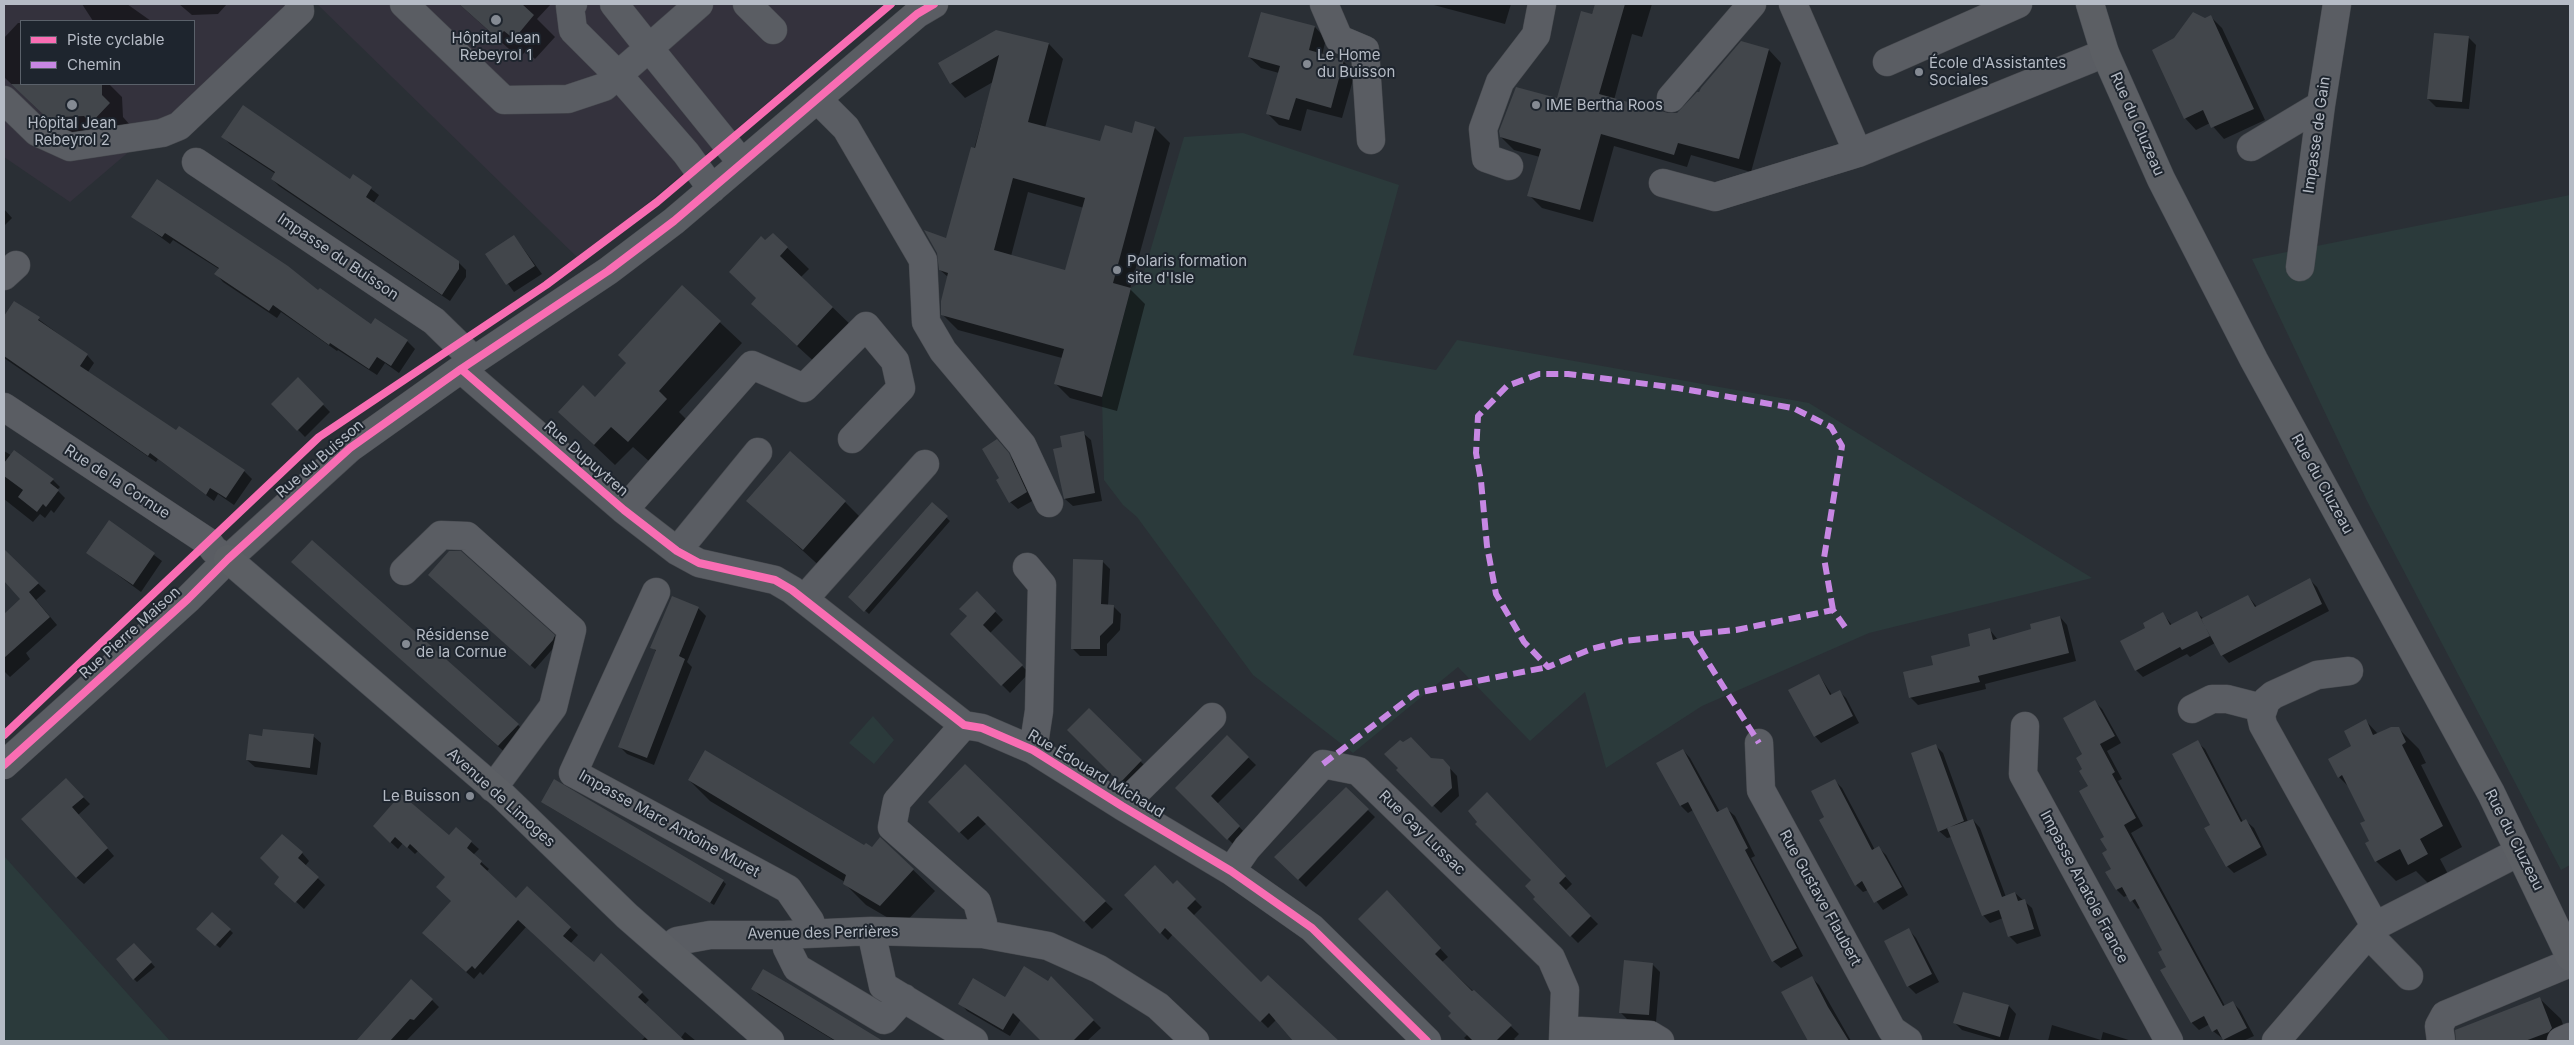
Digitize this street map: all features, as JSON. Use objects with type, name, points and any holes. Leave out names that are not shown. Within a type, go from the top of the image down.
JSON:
[{"type":"main road","name":"Rue du Cluzeau","points":[[2090,4],[2105,53],[2161,179],[2250,352],[2491,793],[2570,957]]},
{"type":"main road","name":"Avenue de Limoges","points":[[228,559],[494,788],[627,916],[770,1041]]},
{"type":"street","points":[[4,100],[37,132],[70,147],[162,133],[179,126],[300,11],[299,4]]},
{"type":"street","points":[[404,4],[504,100],[568,99],[604,87],[699,4]]},
{"type":"street","points":[[573,4],[570,6],[573,30],[618,75],[686,153],[712,189]]},
{"type":"street","points":[[614,4],[742,163]]},
{"type":"street","points":[[747,4],[773,30]]},
{"type":"street","name":"Rue du Buisson","points":[[228,559],[350,448],[468,364],[586,287],[674,221],[918,14],[934,4]]},
{"type":"street","points":[[1324,4],[1339,39],[1365,50],[1371,140]]},
{"type":"street","points":[[1509,166],[1486,158],[1483,129],[1500,82],[1536,35],[1542,4]]},
{"type":"street","points":[[1671,98],[1752,4]]},
{"type":"street","points":[[1793,4],[1858,153]]},
{"type":"street","points":[[1887,62],[2018,4]]},
{"type":"street","name":"Impasse de Gain","points":[[2300,267],[2321,105],[2337,4]]},
{"type":"street","points":[[1663,183],[1715,197],[1858,153],[2105,53]]},
{"type":"street","points":[[817,99],[846,128],[923,260],[926,322],[943,351],[1022,445],[1049,503]]},
{"type":"street","points":[[2251,147],[2321,105]]},
{"type":"street","name":"Impasse du Buisson","points":[[196,162],[434,321],[468,364]]},
{"type":"street","points":[[624,510],[752,365],[804,388],[866,326],[895,361],[901,388],[852,439]]},
{"type":"street","name":"Rue Dupuytren","points":[[468,364],[624,510],[688,557]]},
{"type":"street","name":"Rue de la Cornue","points":[[4,407],[208,542],[214,550],[228,559]]},
{"type":"street","points":[[688,557],[758,452]]},
{"type":"street","points":[[804,599],[925,464]]},
{"type":"street","points":[[404,572],[441,535],[467,536],[572,630],[553,707],[494,788]]},
{"type":"street","name":"Rue Édouard Michaud","points":[[688,557],[775,580],[804,599],[964,725],[982,728],[1033,750],[1231,871],[1312,928],[1427,1041]]},
{"type":"street","name":"Rue Pierre Maison","points":[[4,765],[188,599],[228,559]]},
{"type":"street","points":[[1028,567],[1042,585],[1039,711],[1033,750]]},
{"type":"street","name":"Impasse Marc Antoine Muret","points":[[656,592],[573,773],[788,889],[810,921],[814,933]]},
{"type":"street","points":[[2349,671],[2317,675],[2274,695],[2262,708],[2262,725],[2372,930],[2409,976]]},
{"type":"street","points":[[2192,709],[2212,700],[2227,699],[2262,708]]},
{"type":"street","points":[[1122,806],[1212,717]]},
{"type":"street","points":[[964,725],[897,802],[892,828],[977,902],[983,923],[983,934]]},
{"type":"street","name":"Impasse Anatole France","points":[[2025,726],[2023,774],[2169,1041]]},
{"type":"street","name":"Rue Gustave Flaubert","points":[[1759,743],[1761,790],[1892,1030],[1908,1041]]},
{"type":"street","name":"Rue Gay Lussac","points":[[1231,871],[1247,848],[1323,764],[1358,771],[1551,958],[1565,990],[1563,1036]]},
{"type":"street","points":[[2276,1041],[2372,930],[2519,852]]},
{"type":"street","points":[[871,931],[883,986],[974,1041]]},
{"type":"street","name":"Avenue des Perrières","points":[[666,949],[677,941],[710,934],[784,935],[871,931],[983,934],[1048,946],[1099,969],[1158,1006],[1194,1041]]},
{"type":"street","points":[[784,935],[787,948],[797,968],[884,1020],[904,998]]},
{"type":"street","points":[[2442,1041],[2439,1026],[2445,1015],[2570,963]]},
{"type":"street","points":[[1563,1036],[1650,1035],[1660,1041]]},
{"type":"street","points":[[2562,1041],[2570,1037]]},
{"type":"shaded area","points":[[4,4],[302,4],[70,202],[4,157]]},
{"type":"shaded area","points":[[317,4],[885,4],[580,260]]},
{"type":"shaded area","points":[[1243,133],[1399,185],[1353,355],[1436,370],[1457,340],[1809,403],[2092,578],[1869,633],[1702,706],[1606,768],[1585,692],[1530,741],[1458,667],[1353,753],[1253,675],[1137,517],[1123,505],[1104,480],[1102,397],[1131,288],[1141,282],[1184,137]]},
{"type":"shaded area","points":[[2570,195],[2570,865],[2561,870],[2367,501],[2252,259]]},
{"type":"shaded area","points":[[873,716],[894,740],[874,764],[849,743]]},
{"type":"shaded area","points":[[4,856],[170,1041],[4,1041]]},
{"type":"building","name":"Hôpital Jean Rebeyrol 1","points":[[459,4],[522,4],[534,15],[514,39],[504,31],[497,38]]},
{"type":"building","name":"IME Bertha Roos","points":[[1595,4],[1625,4],[1599,94],[1668,113],[1677,113],[1699,92],[1741,41],[1769,49],[1739,159],[1678,143],[1674,155],[1601,134],[1580,210],[1527,196],[1541,149],[1500,137],[1499,131],[1516,87],[1557,98],[1581,11],[1592,14]]},
{"type":"building","name":"Le Home du Buisson","points":[[1261,12],[1315,26],[1309,50],[1344,60],[1331,108],[1296,98],[1289,120],[1266,114],[1280,66],[1248,57]]},
{"type":"building","points":[[2193,12],[2205,18],[2211,15],[2254,109],[2211,128],[2203,110],[2184,119],[2152,50],[2174,38]]},
{"type":"building","points":[[996,30],[1049,43],[1028,122],[1100,141],[1105,125],[1132,133],[1135,121],[1155,127],[1113,283],[1131,288],[1102,397],[1054,384],[1064,349],[941,315],[941,301],[948,273],[939,270],[937,253],[924,230],[946,238],[971,147],[975,148],[999,55],[950,84],[938,63]],"holes":[[[1013,178],[1085,198],[1065,270],[994,250]]]},
{"type":"building","points":[[2434,33],[2469,36],[2462,102],[2427,99]]},
{"type":"building","name":"Hôpital Jean Rebeyrol 2","points":[[11,84],[102,85],[102,95],[110,103],[91,123],[84,116],[62,117],[56,124],[49,120]]},
{"type":"building","points":[[243,105],[350,179],[353,174],[372,187],[366,197],[459,261],[459,269],[442,295],[271,179],[275,172],[221,137]]},
{"type":"building","points":[[157,179],[288,266],[318,290],[320,288],[371,324],[375,318],[408,340],[391,366],[377,357],[369,369],[330,343],[329,345],[273,305],[269,311],[214,274],[219,268],[165,233],[162,237],[131,217]]},
{"type":"building","points":[[773,233],[788,247],[780,256],[833,307],[797,346],[751,304],[756,298],[729,272],[761,236],[765,240]]},
{"type":"building","points":[[514,235],[535,266],[506,285],[485,254]]},
{"type":"building","points":[[682,285],[721,321],[659,391],[667,399],[628,442],[611,427],[594,445],[558,412],[583,385],[595,397],[626,363],[618,355]]},
{"type":"building","points":[[14,301],[40,317],[38,320],[88,354],[80,366],[176,430],[179,426],[245,470],[226,498],[210,488],[206,495],[150,453],[148,456],[4,356],[4,316]]},
{"type":"building","points":[[298,377],[324,404],[297,431],[271,404]]},
{"type":"building","points":[[1084,431],[1095,493],[1064,499],[1053,449],[1062,447],[1060,436]]},
{"type":"building","points":[[997,439],[1009,453],[1027,492],[1009,503],[996,480],[999,478],[982,449]]},
{"type":"building","points":[[14,450],[54,479],[50,483],[59,490],[46,507],[43,504],[37,512],[18,497],[23,490],[4,476],[4,463]]},
{"type":"building","points":[[790,451],[846,501],[803,550],[746,501]]},
{"type":"building","points":[[932,502],[948,516],[864,612],[848,597]]},
{"type":"building","points":[[109,520],[155,553],[133,585],[86,553]]},
{"type":"building","name":"Résidense de la Cornue","points":[[312,540],[519,724],[498,746],[291,562]]},
{"type":"building","points":[[4,549],[39,583],[29,592],[50,617],[4,658],[4,614],[20,599],[4,581]]},
{"type":"building","points":[[449,551],[461,551],[555,635],[553,640],[530,666],[428,575]]},
{"type":"building","points":[[1073,559],[1103,560],[1101,604],[1114,605],[1113,623],[1100,636],[1100,649],[1071,649]]},
{"type":"building","points":[[2310,578],[2322,604],[2221,656],[2201,619],[2248,595],[2255,607]]},
{"type":"building","points":[[977,591],[996,611],[983,625],[1023,665],[1001,686],[950,634],[967,616],[959,609]]},
{"type":"building","points":[[672,596],[699,607],[679,656],[685,659],[647,758],[618,747],[656,650],[650,648]]},
{"type":"building","points":[[2197,611],[2210,636],[2182,650],[2180,647],[2135,671],[2120,641],[2145,628],[2143,623],[2163,612],[2170,625]]},
{"type":"building","points":[[2060,616],[2069,653],[1978,676],[1980,682],[1909,698],[1903,672],[1933,665],[1931,656],[1970,646],[1968,634],[1990,628],[1993,640],[2031,629],[2030,624]]},
{"type":"building","points":[[1819,674],[1830,695],[1840,690],[1853,716],[1814,737],[1788,690]]},
{"type":"building","points":[[2095,700],[2115,736],[2100,744],[2115,772],[2112,774],[2136,818],[2124,825],[2223,1006],[2233,1001],[2247,1028],[2223,1040],[2217,1029],[2212,1032],[2204,1016],[2191,1023],[2160,970],[2166,967],[2158,952],[2162,950],[2135,899],[2130,902],[2122,887],[2116,890],[2105,872],[2111,869],[2102,853],[2107,850],[2100,839],[2104,837],[2079,791],[2088,786],[2079,771],[2082,769],[2076,758],[2082,754],[2063,718]]},
{"type":"building","points":[[1089,708],[1142,760],[1120,783],[1067,730]]},
{"type":"building","points":[[2366,719],[2373,735],[2391,727],[2399,727],[2406,742],[2402,745],[2443,826],[2420,839],[2428,854],[2408,865],[2400,849],[2375,862],[2365,843],[2369,841],[2360,823],[2365,821],[2342,775],[2338,778],[2328,759],[2351,746],[2344,731]]},
{"type":"building","points":[[263,729],[314,734],[310,768],[246,760],[249,734],[262,736]]},
{"type":"building","points":[[1227,735],[1249,757],[1211,796],[1240,826],[1227,840],[1175,788]]},
{"type":"building","points":[[1411,737],[1431,758],[1443,759],[1450,767],[1452,788],[1432,807],[1396,770],[1398,768],[1384,754],[1400,740],[1403,742]]},
{"type":"building","points":[[2198,740],[2241,822],[2246,819],[2261,847],[2226,867],[2204,828],[2210,825],[2172,754]]},
{"type":"building","points":[[1936,744],[1964,821],[1938,832],[1911,753]]},
{"type":"building","points":[[1683,749],[1717,812],[1727,807],[1748,848],[1745,850],[1797,948],[1772,962],[1688,802],[1680,806],[1656,763]]},
{"type":"building","points":[[705,750],[864,845],[866,843],[872,847],[880,837],[914,869],[880,906],[843,884],[846,875],[688,780]]},
{"type":"building","points":[[965,764],[1106,901],[1084,922],[978,816],[959,833],[928,802]]},
{"type":"building","points":[[66,778],[84,797],[72,807],[108,848],[76,878],[21,819]]},
{"type":"building","points":[[554,779],[724,880],[710,903],[541,802]]},
{"type":"building","points":[[1835,779],[1872,850],[1879,846],[1902,887],[1874,903],[1862,881],[1855,886],[1819,820],[1824,817],[1811,791]]},
{"type":"building","points":[[1346,787],[1369,809],[1298,880],[1274,857]]},
{"type":"building","points":[[1487,792],[1566,876],[1559,883],[1591,916],[1570,937],[1533,899],[1535,897],[1525,886],[1531,880],[1475,824],[1477,822],[1468,811]]},
{"type":"building","points":[[401,794],[449,835],[456,827],[472,841],[467,848],[482,861],[480,864],[516,898],[527,886],[571,927],[563,936],[594,962],[601,953],[643,992],[638,997],[685,1041],[649,1041],[518,920],[475,969],[472,966],[466,972],[422,933],[451,901],[436,887],[445,877],[410,844],[407,848],[395,837],[390,843],[373,826]]},
{"type":"building","points":[[1973,819],[2002,897],[2015,892],[2018,901],[2025,899],[2034,929],[2008,937],[1999,910],[1982,916],[1947,828]]},
{"type":"building","points":[[282,834],[303,852],[298,858],[319,877],[295,903],[274,884],[279,877],[260,858]]},
{"type":"building","points":[[1155,865],[1173,884],[1177,880],[1196,899],[1187,908],[1261,982],[1268,975],[1339,1041],[1293,1041],[1269,1013],[1260,1022],[1165,928],[1160,934],[1124,895]]},
{"type":"building","points":[[1387,890],[1441,948],[1435,954],[1472,991],[1474,990],[1512,1025],[1496,1041],[1473,1041],[1448,1016],[1451,1013],[1358,919]]},
{"type":"building","points":[[212,912],[231,929],[215,946],[196,929]]},
{"type":"building","points":[[1909,928],[1932,974],[1907,987],[1884,941]]},
{"type":"building","points":[[134,943],[152,962],[133,980],[116,959]]},
{"type":"building","points":[[1624,960],[1653,963],[1649,1015],[1619,1013]]},
{"type":"building","points":[[1024,966],[1048,981],[1051,976],[1094,1020],[1073,1041],[1041,1041],[1013,1013],[1003,1030],[958,1004],[973,978],[1005,997]]},
{"type":"building","points":[[763,969],[883,1041],[836,1041],[751,989]]},
{"type":"building","points":[[1812,976],[1849,1041],[1808,1041],[1781,992]]},
{"type":"building","points":[[411,979],[433,999],[414,1020],[410,1019],[390,1041],[356,1041]]},
{"type":"building","points":[[1963,992],[2009,1005],[2000,1037],[1953,1023]]},
{"type":"building","points":[[2540,997],[2552,1028],[2549,1032],[2525,1041],[2456,1041],[2455,1030]]},
{"type":"marked path","points":[[1833,610],[1824,558],[1842,446],[1831,427],[1793,408],[1678,388],[1568,374],[1539,374],[1507,386],[1478,416],[1476,453],[1481,481],[1487,546],[1496,594],[1524,642],[1548,667],[1591,649],[1623,641],[1736,630],[1833,610],[1845,627]]},
{"type":"marked path","points":[[1690,634],[1759,743]]},
{"type":"marked path","points":[[1323,764],[1416,693],[1548,667]]},
{"type":"cycle path","points":[[4,735],[319,437],[546,285],[657,202],[891,4]]},
{"type":"cycle path","points":[[4,765],[188,599],[228,559],[350,448],[461,369],[608,271],[674,221],[917,14],[934,4]]},
{"type":"cycle path","points":[[461,369],[624,510],[677,551],[699,563],[775,580],[792,590],[964,725],[982,728],[1033,750],[1231,871],[1312,928],[1427,1041]]},
{"type":"place","name":"Hôpital Jean Rebeyrol 1","points":[[496,20]]},
{"type":"place","name":"Le Home du Buisson","points":[[1307,64]]},
{"type":"place","name":"École d'Assistantes Sociales","points":[[1919,72]]},
{"type":"place","name":"Hôpital Jean Rebeyrol 2","points":[[72,105]]},
{"type":"place","name":"IME Bertha Roos","points":[[1536,105]]},
{"type":"place","name":"Polaris formation site d'Isle","points":[[1117,270]]},
{"type":"place","name":"Résidense de la Cornue","points":[[406,644]]},
{"type":"place","name":"Le Buisson","points":[[470,796]]}]
